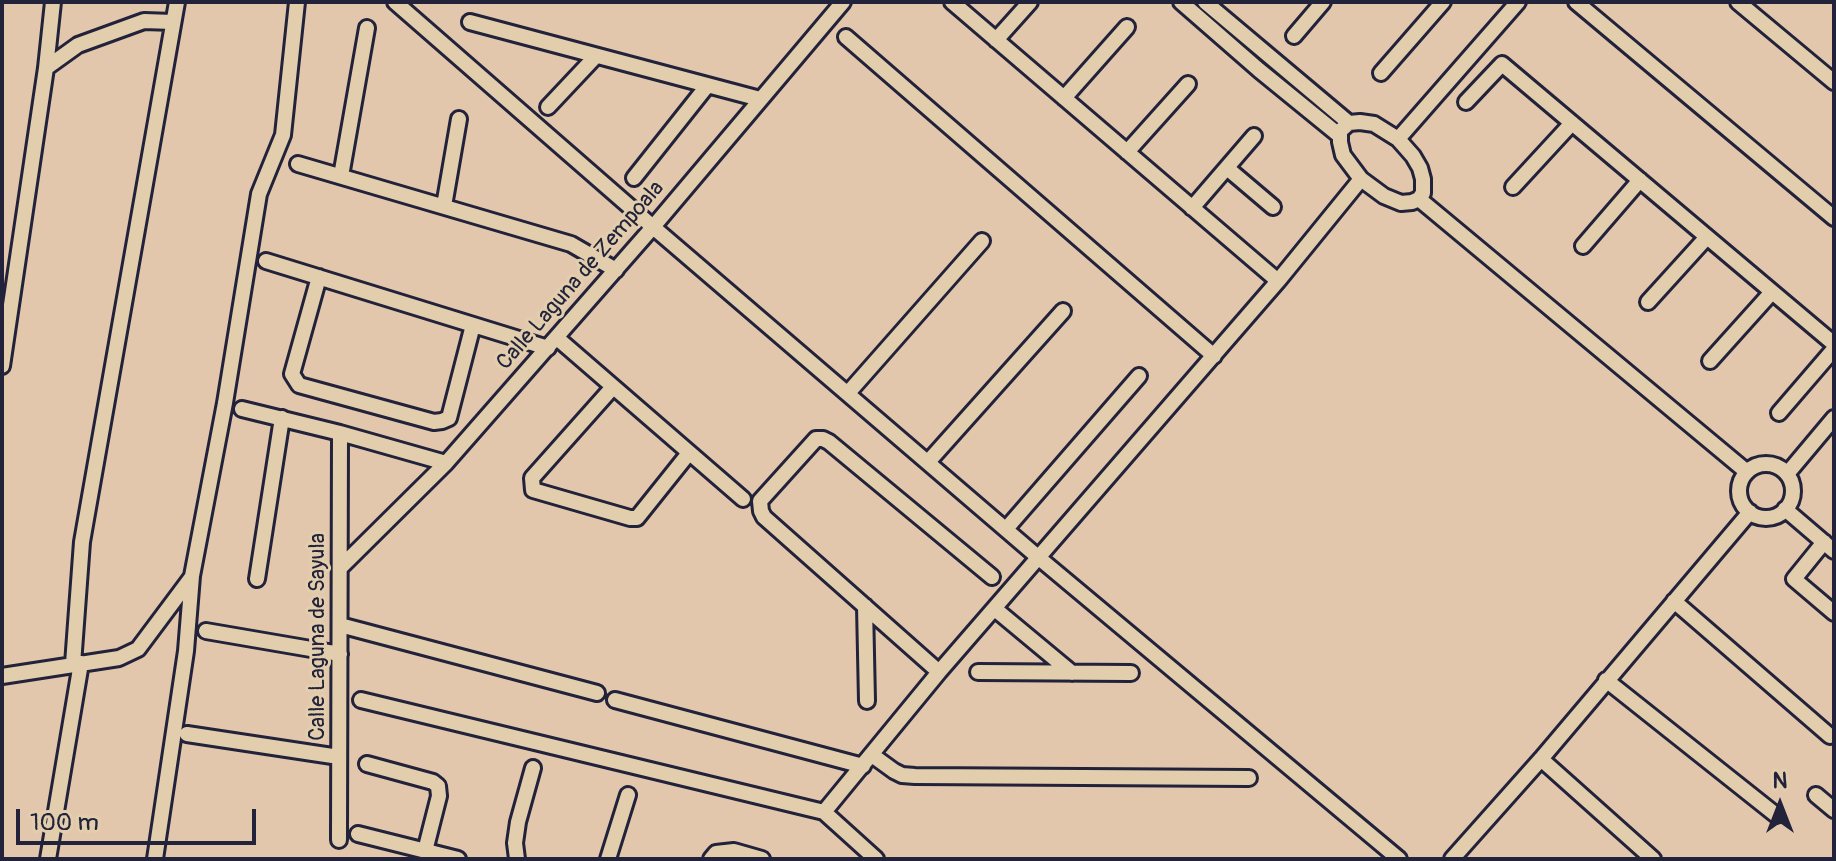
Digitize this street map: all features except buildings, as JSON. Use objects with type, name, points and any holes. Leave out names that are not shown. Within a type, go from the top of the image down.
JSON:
[{"type":"street","points":[[2,366],[53,2]]},
{"type":"street","points":[[48,859],[77,664],[82,542],[177,2]]},
{"type":"street","points":[[155,859],[186,651],[192,576],[225,403],[259,194],[283,135],[297,2]]},
{"type":"street","points":[[395,2],[1039,558],[1399,859]]},
{"type":"street","name":"Calle Laguna de Zempoala","points":[[340,568],[446,463],[553,343],[843,2]]},
{"type":"street","points":[[952,2],[1278,281]]},
{"type":"street","points":[[996,40],[1030,2]]},
{"type":"street","points":[[1181,2],[1340,136]]},
{"type":"street","points":[[1205,2],[1349,123]]},
{"type":"street","points":[[1294,36],[1323,2]]},
{"type":"street","points":[[1381,73],[1443,2]]},
{"type":"street","points":[[1398,139],[1518,2]]},
{"type":"street","points":[[1576,2],[1834,218]]},
{"type":"street","points":[[1738,2],[1834,82]]},
{"type":"street","points":[[46,68],[78,45],[144,21],[173,22]]},
{"type":"street","points":[[470,22],[760,99]]},
{"type":"street","points":[[1064,98],[1127,27]]},
{"type":"street","points":[[341,176],[367,28]]},
{"type":"street","points":[[846,37],[1214,356]]},
{"type":"street","points":[[548,107],[596,56]]},
{"type":"street","points":[[1466,102],[1502,64],[1834,346],[1779,413]]},
{"type":"street","points":[[1127,152],[1188,84]]},
{"type":"street","points":[[634,178],[707,86]]},
{"type":"street","points":[[444,206],[459,119]]},
{"type":"street","points":[[1349,123],[1374,124],[1398,139],[1420,168],[1423,193],[1419,199],[1401,203],[1384,196],[1361,179],[1343,155],[1340,131],[1349,123]]},
{"type":"street","points":[[1513,187],[1572,123]]},
{"type":"street","points":[[1192,208],[1254,136]]},
{"type":"street","points":[[298,164],[571,244],[616,270]]},
{"type":"street","points":[[1227,168],[1273,207]]},
{"type":"street","points":[[824,812],[939,672],[1214,356],[1361,179]]},
{"type":"street","points":[[1583,246],[1640,180]]},
{"type":"street","points":[[1419,199],[1747,472]]},
{"type":"street","points":[[1648,302],[1707,237]]},
{"type":"street","points":[[848,393],[982,241]]},
{"type":"street","points":[[266,261],[473,325],[553,343],[613,387],[743,499]]},
{"type":"street","points":[[319,277],[292,374],[299,385],[434,422],[442,421],[449,418],[473,325]]},
{"type":"street","points":[[1710,361],[1772,292]]},
{"type":"street","points":[[928,462],[1063,311]]},
{"type":"street","points":[[1006,529],[1139,376]]},
{"type":"street","points":[[613,387],[532,478],[533,490],[637,518],[689,453]]},
{"type":"street","points":[[242,409],[446,463]]},
{"type":"street","points":[[257,579],[282,418]]},
{"type":"street","points":[[1787,474],[1834,418]]},
{"type":"street","name":"Calle Laguna de Sayula","points":[[339,840],[340,433]]},
{"type":"street","points":[[939,672],[764,517],[760,501],[816,439],[823,439],[992,577]]},
{"type":"street","points":[[1767,464],[1775,465],[1787,474],[1793,488],[1792,496],[1785,509],[1772,517],[1757,516],[1741,501],[1739,485],[1747,472],[1767,464]]},
{"type":"street","points":[[1785,509],[1829,546],[1794,579],[1834,613]]},
{"type":"street","points":[[1452,859],[1750,512]]},
{"type":"street","points":[[2,676],[119,658],[138,649],[192,576]]},
{"type":"street","points":[[1674,601],[1830,736]]},
{"type":"street","points":[[865,606],[867,701]]},
{"type":"street","points":[[995,609],[1072,673]]},
{"type":"street","points":[[340,625],[597,693]]},
{"type":"street","points":[[206,631],[340,654]]},
{"type":"street","points":[[978,672],[1131,673]]},
{"type":"street","points":[[1606,680],[1776,815]]},
{"type":"street","points":[[361,700],[824,812],[876,859]]},
{"type":"street","points":[[615,700],[867,761],[902,775],[1249,778]]},
{"type":"street","points":[[187,734],[339,757]]},
{"type":"street","points":[[1541,759],[1653,859]]},
{"type":"street","points":[[367,764],[438,786],[439,796],[425,851]]},
{"type":"street","points":[[517,859],[515,843],[518,822],[533,768]]},
{"type":"street","points":[[608,859],[628,795]]},
{"type":"street","points":[[1816,795],[1834,810]]},
{"type":"street","points":[[358,834],[458,859]]},
{"type":"street","points":[[711,859],[716,853],[734,851],[762,859]]}]
